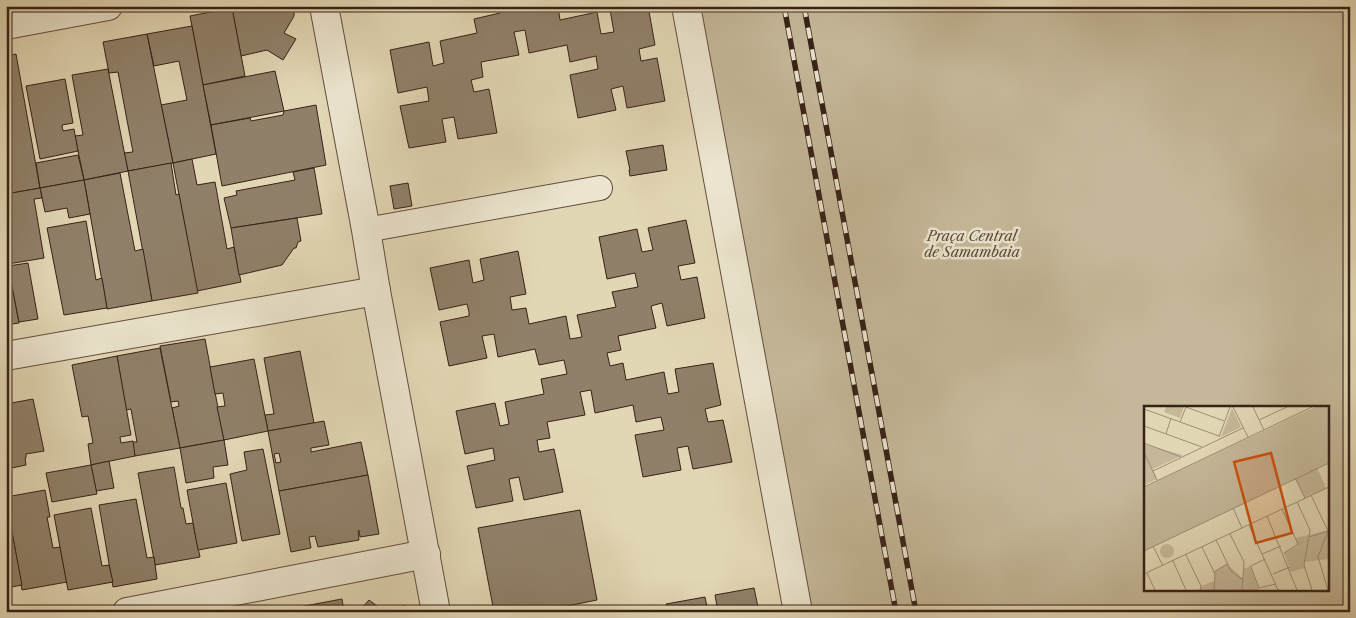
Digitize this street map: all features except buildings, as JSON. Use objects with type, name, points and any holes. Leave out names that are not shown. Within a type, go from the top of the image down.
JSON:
[{"type":"street","points":[[6,25],[108,6]]},
{"type":"street","points":[[324,6],[436,612]]},
{"type":"street","points":[[686,6],[798,612]]},
{"type":"street","points":[[6,356],[376,291]]},
{"type":"street","points":[[127,612],[426,554]]},
{"type":"lane","points":[[366,230],[600,188]]},
{"type":"green space","name":"Praça Central de Samambaia","points":[[686,6],[1350,6],[1350,612],[798,612]]},
{"type":"railway","points":[[784,6],[896,612]]},
{"type":"railway","points":[[804,6],[916,612]]}]
